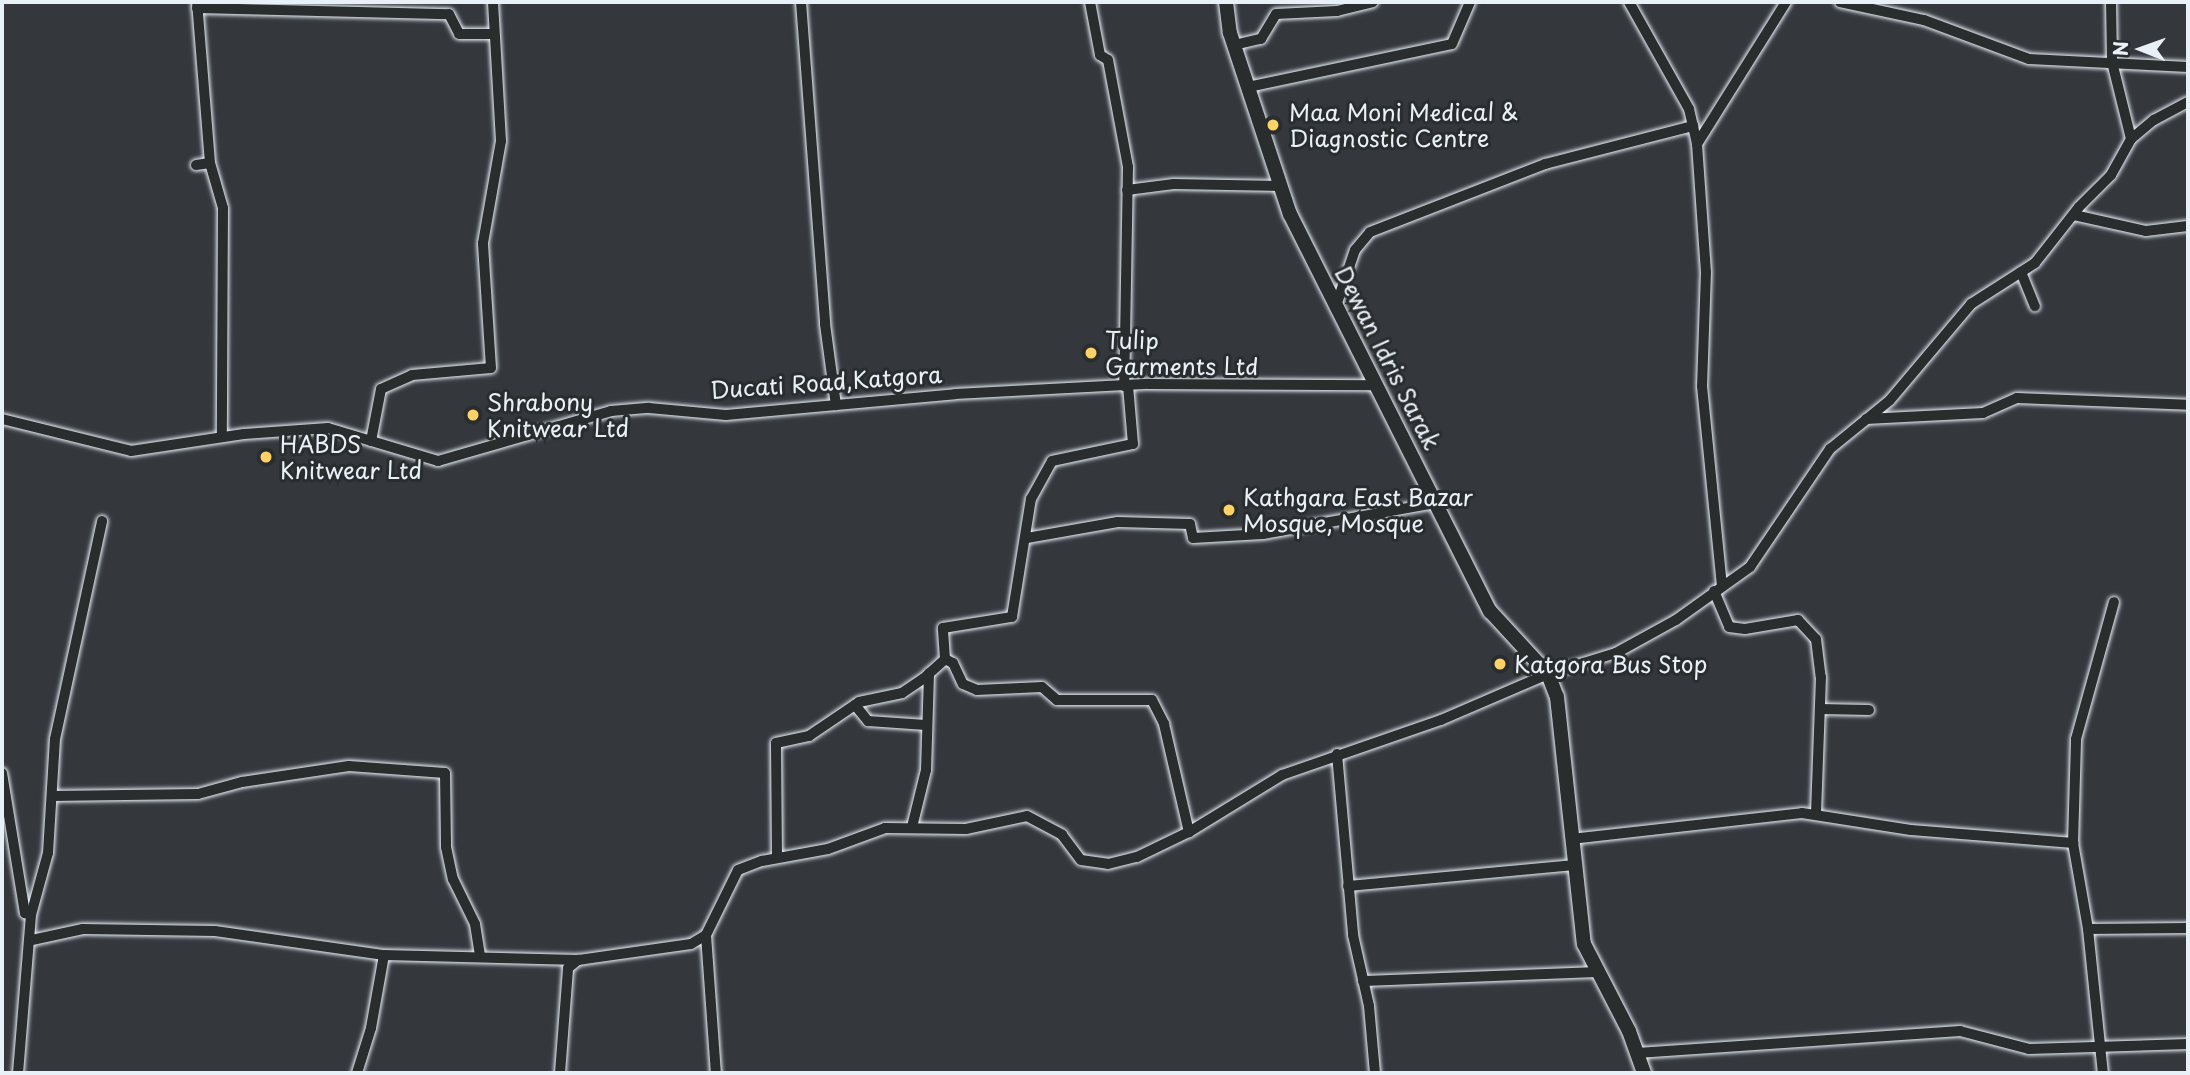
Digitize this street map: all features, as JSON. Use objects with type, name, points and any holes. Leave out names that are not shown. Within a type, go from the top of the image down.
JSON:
[{"type":"main road","name":"Dewan Idris Sarak","points":[[1226,2],[1234,45],[1281,186],[1336,306],[1490,611],[1548,674],[1557,697],[1584,944],[1644,1073]]},
{"type":"street","points":[[372,441],[382,389],[412,375],[491,368],[483,243],[501,141],[493,2]]},
{"type":"street","points":[[801,2],[825,324],[836,405]]},
{"type":"street","points":[[946,659],[943,628],[1012,617],[1031,499],[1052,461],[1133,444],[1126,386],[1127,190],[1123,125],[1108,60],[1100,55],[1090,2]]},
{"type":"street","points":[[1234,45],[1261,39],[1276,14],[1337,11],[1373,2]]},
{"type":"street","points":[[1248,87],[1452,44],[1470,2]]},
{"type":"street","points":[[1629,2],[1689,109],[1696,144],[1706,272],[1702,386],[1718,588],[1732,628],[1798,620],[1807,626],[1816,639],[1819,709],[1816,814]]},
{"type":"street","points":[[1696,144],[1786,2]]},
{"type":"street","points":[[1840,2],[1924,20],[2029,59],[2188,67]]},
{"type":"street","points":[[2111,2],[2112,62],[2131,139]]},
{"type":"street","points":[[222,437],[223,208],[210,163],[197,5],[449,14],[459,34],[493,34]]},
{"type":"street","points":[[716,1073],[706,935],[738,870],[828,849],[885,828],[966,829],[1034,818],[1062,835],[1077,858],[1108,864],[1137,857],[1189,832],[1282,775],[1441,720],[1548,674],[1616,653],[1676,620],[1749,567],[1830,449],[1906,383],[1970,304],[2035,263],[2074,215],[2112,175],[2131,139],[2154,120],[2188,102]]},
{"type":"street","points":[[1336,306],[1355,250],[1370,232],[1545,164],[1693,126]]},
{"type":"street","points":[[196,165],[210,163]]},
{"type":"street","points":[[1127,190],[1174,184],[1281,186]]},
{"type":"street","points":[[2074,215],[2146,231],[2188,226]]},
{"type":"street","points":[[2021,272],[2035,306]]},
{"type":"street","name":"Ducati Road,Katgora","points":[[2,419],[131,451],[222,437],[328,428],[438,461],[611,411],[649,408],[726,415],[1126,386],[1264,382],[1377,385]]},
{"type":"street","points":[[1863,419],[1983,413],[2017,398],[2188,405]]},
{"type":"street","points":[[1027,537],[1118,522],[1189,524],[1193,538],[1263,534],[1436,503]]},
{"type":"street","points":[[19,1073],[32,940],[31,915],[48,853],[55,739],[102,521]]},
{"type":"street","points":[[2103,1073],[2088,929],[2073,844],[2076,739],[2114,602]]},
{"type":"street","points":[[777,859],[776,743],[828,727],[855,705],[902,693],[946,659]]},
{"type":"street","points":[[946,659],[953,663],[963,684],[977,690],[1042,687],[1057,700],[1152,701],[1164,724],[1189,832]]},
{"type":"street","points":[[912,827],[926,770],[929,673]]},
{"type":"street","points":[[855,705],[868,721],[926,725]]},
{"type":"street","points":[[1819,709],[1869,710]]},
{"type":"street","points":[[1337,754],[1348,886],[1375,1073]]},
{"type":"street","points":[[52,796],[198,794],[242,782],[349,766],[445,773],[446,848],[453,879],[475,924],[480,957]]},
{"type":"street","points":[[2,773],[25,913],[31,915]]},
{"type":"street","points":[[1572,839],[1746,816],[1816,814],[1911,830],[2073,844]]},
{"type":"street","points":[[1348,886],[1574,865]]},
{"type":"street","points":[[2088,929],[2188,928]]},
{"type":"street","points":[[32,940],[83,929],[215,931],[384,955],[578,960],[691,944],[706,935]]},
{"type":"street","points":[[357,1073],[371,1028],[384,955]]},
{"type":"street","points":[[561,1073],[568,968],[578,960]]},
{"type":"street","points":[[1363,981],[1599,972]]},
{"type":"street","points":[[1637,1054],[1960,1031],[2009,1047],[2101,1050],[2188,1044]]},
{"type":"place","name":"Maa Moni Medical & Diagnostic Centre","points":[[1273,125]]},
{"type":"place","name":"Tulip Garments Ltd","points":[[1091,353]]},
{"type":"place","name":"Shrabony Knitwear Ltd","points":[[473,415]]},
{"type":"place","name":"HABDS Knitwear Ltd","points":[[266,457]]},
{"type":"place","name":"Kathgara East Bazar Mosque, Mosque","points":[[1229,510]]},
{"type":"place","name":"Katgora Bus Stop","points":[[1500,664]]}]
